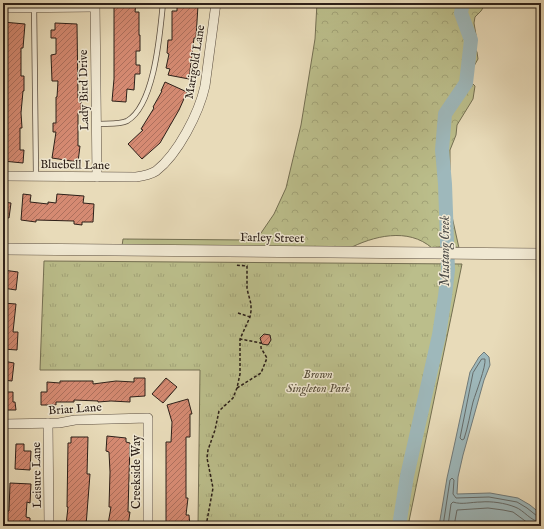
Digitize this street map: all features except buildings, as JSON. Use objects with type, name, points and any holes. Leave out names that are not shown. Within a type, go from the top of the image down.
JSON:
[{"type":"street","name":"Marigold Lane","points":[[146,176],[164,164],[174,152],[197,113],[205,86],[216,3]]},
{"type":"street","points":[[3,8],[34,5],[95,5]]},
{"type":"street","name":"Lady Bird Drive","points":[[95,5],[97,177]]},
{"type":"street","name":"Bluebell Lane","points":[[3,176],[146,176]]},
{"type":"street","name":"Farley Street","points":[[3,249],[461,252],[541,254]]},
{"type":"street","name":"Briar Lane","points":[[3,424],[59,423],[75,420],[148,418]]},
{"type":"street","name":"Creekside Way","points":[[148,418],[148,526]]},
{"type":"street","name":"Leisure Lane","points":[[48,423],[49,526]]},
{"type":"lane","points":[[97,124],[121,123],[127,121],[145,98],[154,70],[163,3]]},
{"type":"lane","points":[[34,5],[36,176]]},
{"type":"path","points":[[206,526],[213,488],[207,458],[208,450],[215,430],[219,411],[233,398],[238,388],[240,374],[240,339],[250,317],[251,304],[247,289],[247,266],[235,265]]},
{"type":"path","points":[[238,313],[250,317]]},
{"type":"path","points":[[238,388],[261,373],[267,358],[261,348],[261,343],[240,339]]},
{"type":"green space","points":[[317,3],[486,3],[475,17],[474,23],[476,35],[473,46],[477,52],[478,59],[474,66],[465,68],[465,76],[475,86],[473,99],[457,125],[456,135],[450,150],[450,170],[442,186],[451,212],[459,248],[445,246],[432,248],[423,241],[412,237],[401,236],[379,237],[348,249],[122,246],[123,239],[248,240],[261,233],[274,214],[286,188],[301,125],[315,39]]},
{"type":"green space","name":"Brown Singleton Park","points":[[44,261],[462,264],[408,526],[198,526],[200,370],[40,370]]},
{"type":"water","points":[[484,352],[489,357],[490,365],[484,380],[463,455],[458,477],[457,494],[490,493],[518,498],[541,514],[541,526],[439,526],[447,478],[470,372],[479,357]]},
{"type":"waterway","name":"Mustang Creek","points":[[399,526],[407,476],[439,335],[445,296],[448,270],[445,184],[442,150],[445,114],[466,83],[471,40],[461,13],[463,3]]}]
